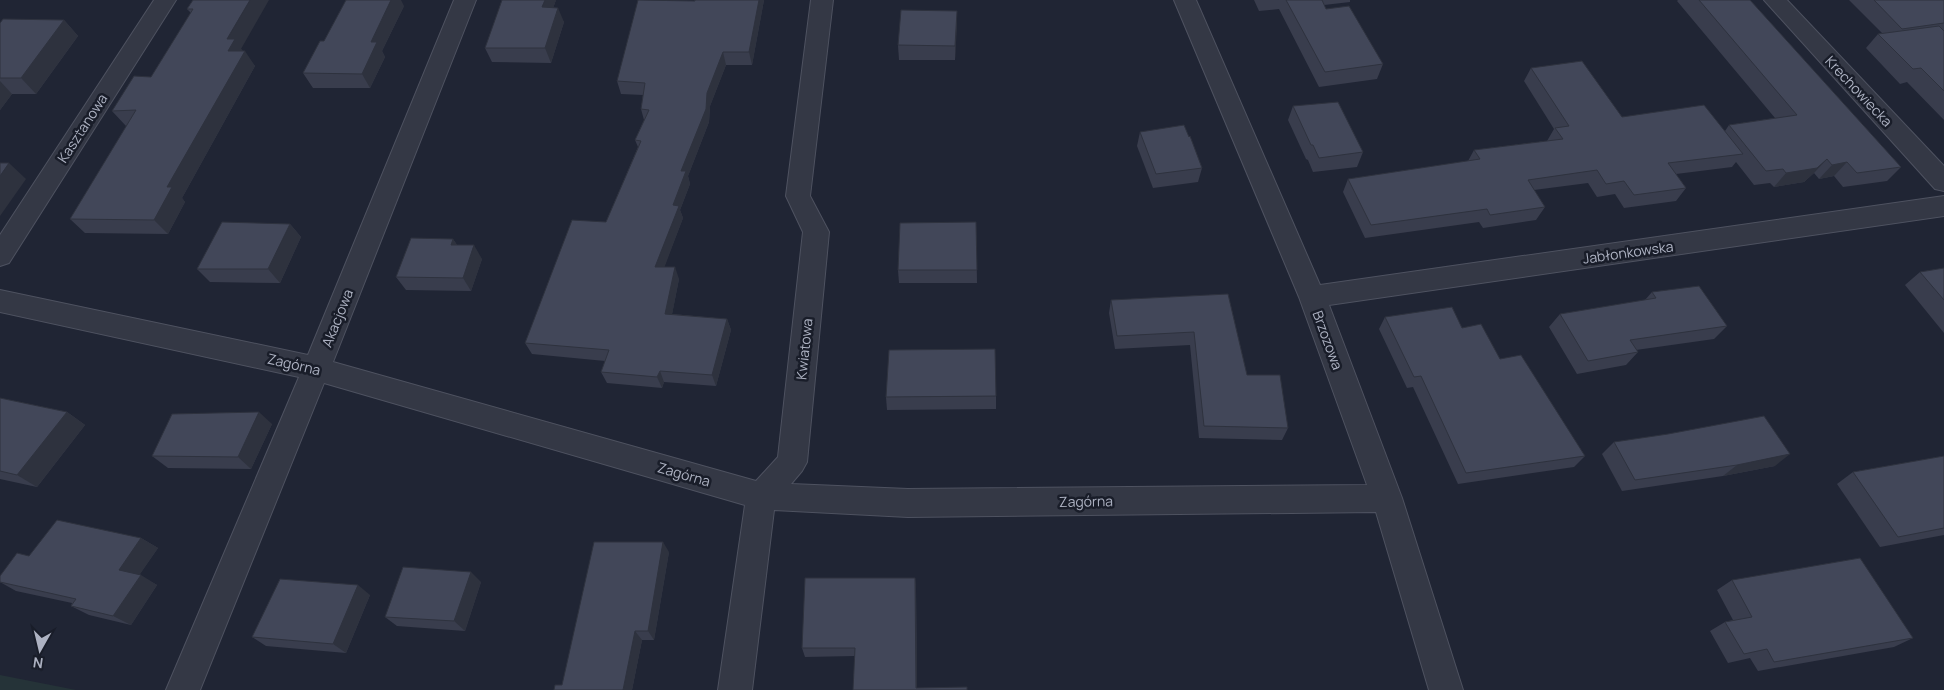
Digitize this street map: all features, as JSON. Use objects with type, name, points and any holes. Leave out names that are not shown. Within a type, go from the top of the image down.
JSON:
[{"type":"street","name":"Kasztanowa","points":[[0,256],[164,0]]},
{"type":"street","name":"Akacjowa","points":[[183,690],[316,369],[465,0]]},
{"type":"street","name":"Kwiatowa","points":[[762,496],[792,462],[816,232],[798,196],[822,0]]},
{"type":"street","name":"Brzozowa","points":[[1186,0],[1312,297],[1387,498],[1446,690]]},
{"type":"street","name":"Krechowiecka","points":[[1774,0],[1944,182]]},
{"type":"street","name":"Jabłonkowska","points":[[1312,297],[1944,206]]},
{"type":"street","name":"Zagórna","points":[[0,301],[316,369],[762,496],[908,503],[1387,498]]},
{"type":"street","points":[[736,690],[762,496]]},
{"type":"shaded area","points":[[0,675],[76,690],[0,690]]},
{"type":"building","points":[[193,0],[250,0],[227,39],[235,39],[228,51],[245,51],[167,187],[172,187],[154,220],[70,219],[136,110],[112,111],[134,76],[151,77],[193,9],[187,9]]},
{"type":"building","points":[[346,0],[391,0],[371,42],[377,42],[362,74],[303,73],[320,41],[324,41]]},
{"type":"building","points":[[502,0],[545,0],[542,7],[558,8],[545,48],[485,48]]},
{"type":"building","points":[[638,0],[759,0],[749,52],[723,52],[707,93],[706,109],[681,171],[686,171],[673,205],[679,206],[655,267],[675,267],[665,314],[727,319],[712,375],[660,371],[657,377],[601,372],[609,350],[525,343],[572,220],[606,222],[641,141],[635,140],[649,110],[641,109],[645,83],[617,81]]},
{"type":"building","points":[[1286,0],[1322,0],[1326,9],[1349,6],[1383,64],[1325,72]]},
{"type":"building","points":[[1699,0],[1750,0],[1901,167],[1857,173],[1847,162],[1832,165],[1827,159],[1817,168],[1786,173],[1783,169],[1766,171],[1729,125],[1797,115]]},
{"type":"building","points":[[1874,0],[1944,0],[1944,23],[1902,29]]},
{"type":"building","points":[[901,10],[957,11],[955,46],[898,45]]},
{"type":"building","points":[[3,19],[64,20],[21,78],[0,78],[0,23]]},
{"type":"building","points":[[1939,26],[1944,31],[1944,91],[1921,68],[1913,69],[1878,34]]},
{"type":"building","points":[[1582,61],[1622,117],[1704,105],[1743,154],[1668,163],[1686,188],[1634,195],[1624,181],[1606,184],[1597,170],[1528,180],[1545,207],[1490,215],[1487,209],[1371,225],[1348,179],[1480,159],[1474,150],[1563,139],[1555,128],[1569,126],[1531,68]]},
{"type":"building","points":[[1338,102],[1363,152],[1319,158],[1293,106]]},
{"type":"building","points":[[1184,125],[1202,168],[1156,174],[1140,132]]},
{"type":"building","points":[[0,163],[9,163],[0,176]]},
{"type":"building","points":[[222,222],[290,224],[268,269],[197,269]]},
{"type":"building","points":[[976,222],[977,270],[898,270],[900,223]]},
{"type":"building","points":[[411,238],[453,239],[451,245],[474,245],[463,278],[396,277]]},
{"type":"building","points":[[1944,268],[1944,300],[1920,272]]},
{"type":"building","points":[[1699,286],[1727,326],[1630,340],[1638,352],[1588,361],[1560,314],[1656,298],[1652,292]]},
{"type":"building","points":[[1228,294],[1247,375],[1280,375],[1288,428],[1204,426],[1194,332],[1117,336],[1111,300]]},
{"type":"building","points":[[1452,307],[1462,328],[1481,324],[1500,359],[1521,355],[1585,456],[1466,473],[1421,376],[1414,377],[1385,317]]},
{"type":"building","points":[[995,349],[996,396],[886,397],[889,350]]},
{"type":"building","points":[[0,398],[67,412],[17,475],[0,471]]},
{"type":"building","points":[[259,412],[238,457],[152,456],[172,414]]},
{"type":"building","points":[[1764,416],[1790,454],[1737,465],[1635,480],[1614,442],[1668,434]]},
{"type":"building","points":[[1944,456],[1944,528],[1898,537],[1853,472]]},
{"type":"building","points":[[57,520],[141,538],[119,570],[141,575],[113,616],[71,606],[76,599],[0,582],[0,576],[17,553],[29,556]]},
{"type":"building","points":[[594,542],[663,542],[648,631],[635,631],[623,690],[554,690],[555,685],[562,685]]},
{"type":"building","points":[[1860,558],[1913,638],[1774,662],[1767,649],[1744,654],[1725,622],[1752,617],[1732,580]]},
{"type":"building","points":[[403,567],[471,572],[454,621],[385,617]]},
{"type":"building","points":[[805,578],[915,578],[916,688],[967,687],[967,690],[853,690],[855,648],[802,648]]},
{"type":"building","points":[[280,579],[358,585],[333,644],[252,637]]}]
